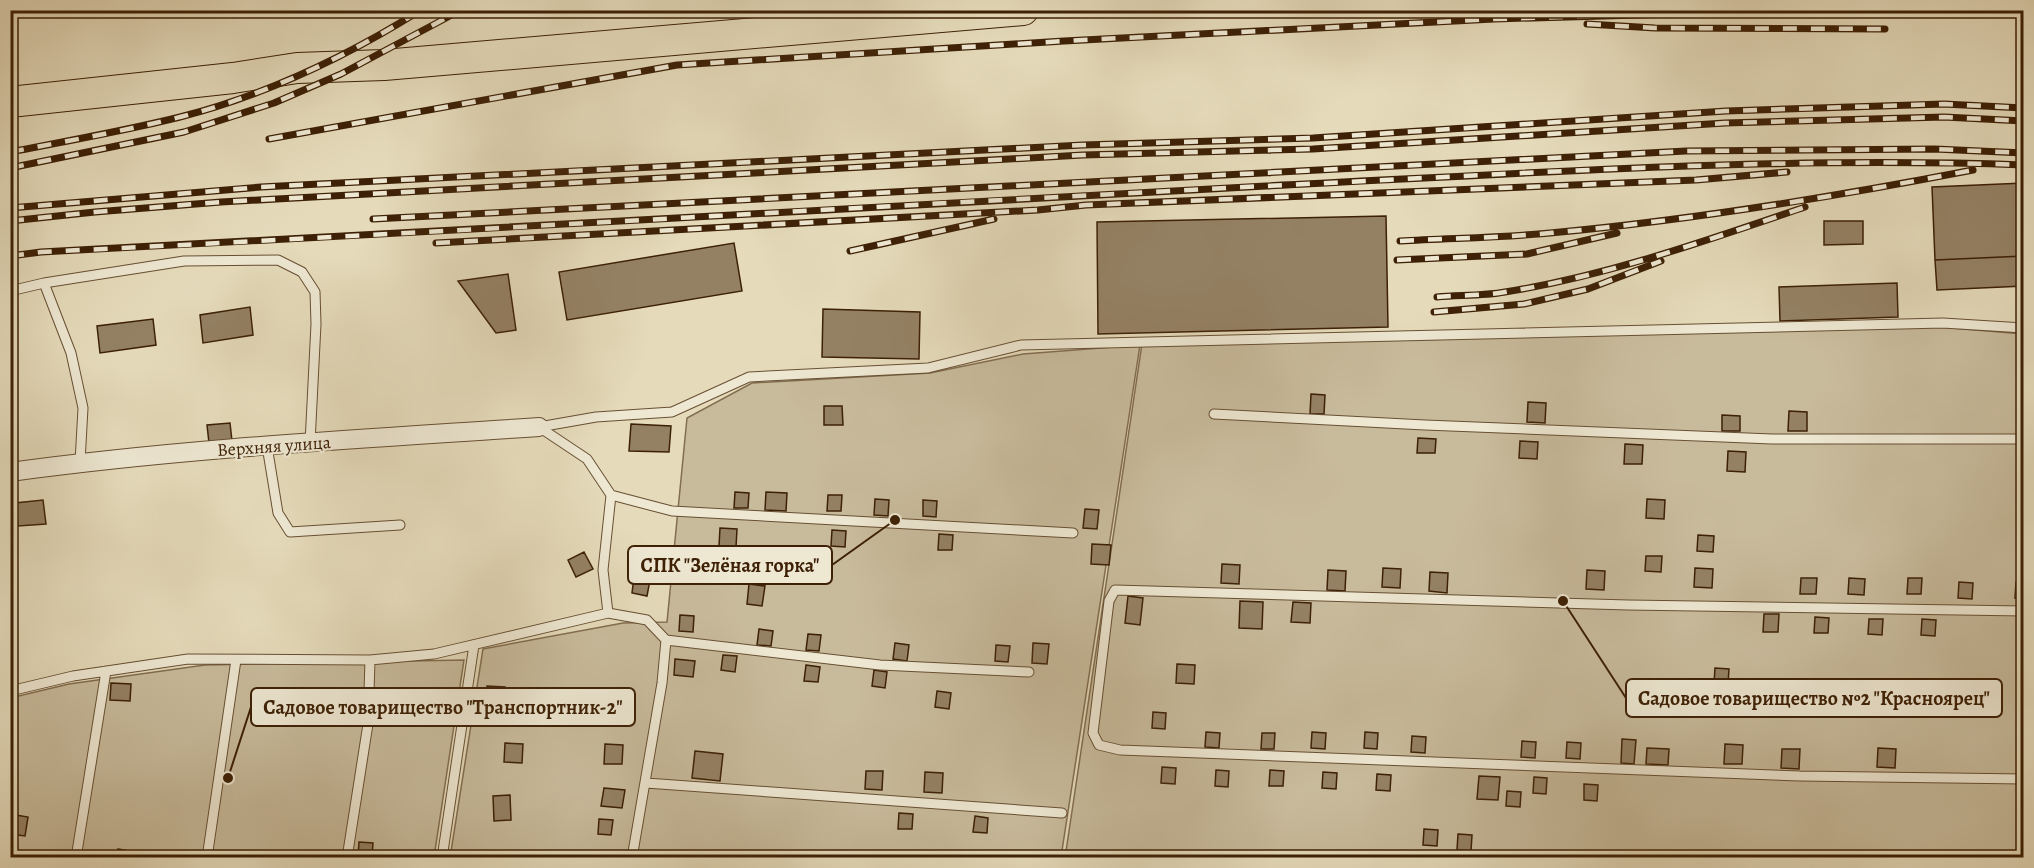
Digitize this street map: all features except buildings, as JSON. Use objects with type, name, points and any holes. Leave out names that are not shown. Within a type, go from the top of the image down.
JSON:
[{"type":"highway","points":[[10,102],[233,78],[297,68],[384,65],[1023,10]]},
{"type":"street","name":"Верхняя улица","points":[[10,472],[80,462],[267,446],[538,427]]},
{"type":"lane","points":[[10,291],[44,283],[184,261],[278,260],[302,272],[315,292],[316,313],[310,443]]},
{"type":"lane","points":[[44,283],[71,353],[83,408],[80,462]]},
{"type":"lane","points":[[538,427],[596,417],[672,412],[749,377],[928,368],[1021,345],[1943,323],[2024,328]]},
{"type":"lane","points":[[1214,414],[1772,439],[2024,439]]},
{"type":"lane","points":[[538,427],[587,459],[611,495],[603,570],[608,613]]},
{"type":"lane","points":[[267,446],[278,513],[290,532],[400,525]]},
{"type":"lane","points":[[611,495],[672,511],[1073,533]]},
{"type":"lane","points":[[2024,611],[1628,605],[1116,590],[1109,601],[1092,733],[1099,745],[1120,750],[1788,775],[2024,779]]},
{"type":"lane","points":[[10,691],[106,670],[188,659],[370,660],[435,654],[608,613],[647,620],[666,640],[880,665],[1029,672]]},
{"type":"lane","points":[[632,858],[662,683],[666,640]]},
{"type":"lane","points":[[442,858],[474,645]]},
{"type":"lane","points":[[207,858],[236,660]]},
{"type":"lane","points":[[347,858],[368,724],[370,660]]},
{"type":"lane","points":[[76,858],[106,670]]},
{"type":"lane","points":[[646,783],[1062,813]]},
{"type":"shaded area","points":[[1940,327],[2023,334],[2023,857],[1065,858],[1142,344]]},
{"type":"shaded area","points":[[1140,345],[1061,857],[450,858],[483,649],[623,623],[667,622],[687,418],[752,383],[930,373],[1023,354]]},
{"type":"shaded area","points":[[464,660],[434,857],[11,857],[10,698],[69,684],[205,665]]},
{"type":"railway","points":[[10,152],[159,122],[243,98],[334,59],[421,10]]},
{"type":"railway","points":[[10,168],[184,132],[274,103],[341,74],[461,10]]},
{"type":"railway","points":[[269,139],[677,65],[1064,41],[1494,19],[1813,10]]},
{"type":"railway","points":[[1587,24],[1655,28],[1885,29]]},
{"type":"railway","points":[[10,208],[261,187],[1083,145],[1313,138],[1726,111],[1944,104],[2024,108]]},
{"type":"railway","points":[[10,221],[221,202],[1083,155],[1313,149],[1725,123],[1944,117],[2024,121]]},
{"type":"railway","points":[[373,219],[1686,151],[1935,149],[2024,153]]},
{"type":"railway","points":[[10,256],[41,252],[1550,172],[1834,163],[2024,165]]},
{"type":"railway","points":[[1400,241],[1531,235],[1603,228],[1815,198],[1973,170]]},
{"type":"railway","points":[[436,243],[1038,210],[1086,205],[1696,180],[1787,172]]},
{"type":"railway","points":[[1437,297],[1497,293],[1581,277],[1657,256],[1805,207]]},
{"type":"railway","points":[[850,251],[994,219]]},
{"type":"railway","points":[[1397,260],[1527,254],[1617,233]]},
{"type":"railway","points":[[1434,312],[1524,304],[1588,289],[1661,261]]},
{"type":"place","name":"СПК \"Зелёная горка\"","points":[[895,520]]},
{"type":"place","name":"Садовое товарищество №2 \"Красноярец\"","points":[[1563,601]]},
{"type":"place","name":"Садовое товарищество \"Транспортник-2\"","points":[[228,778]]}]
